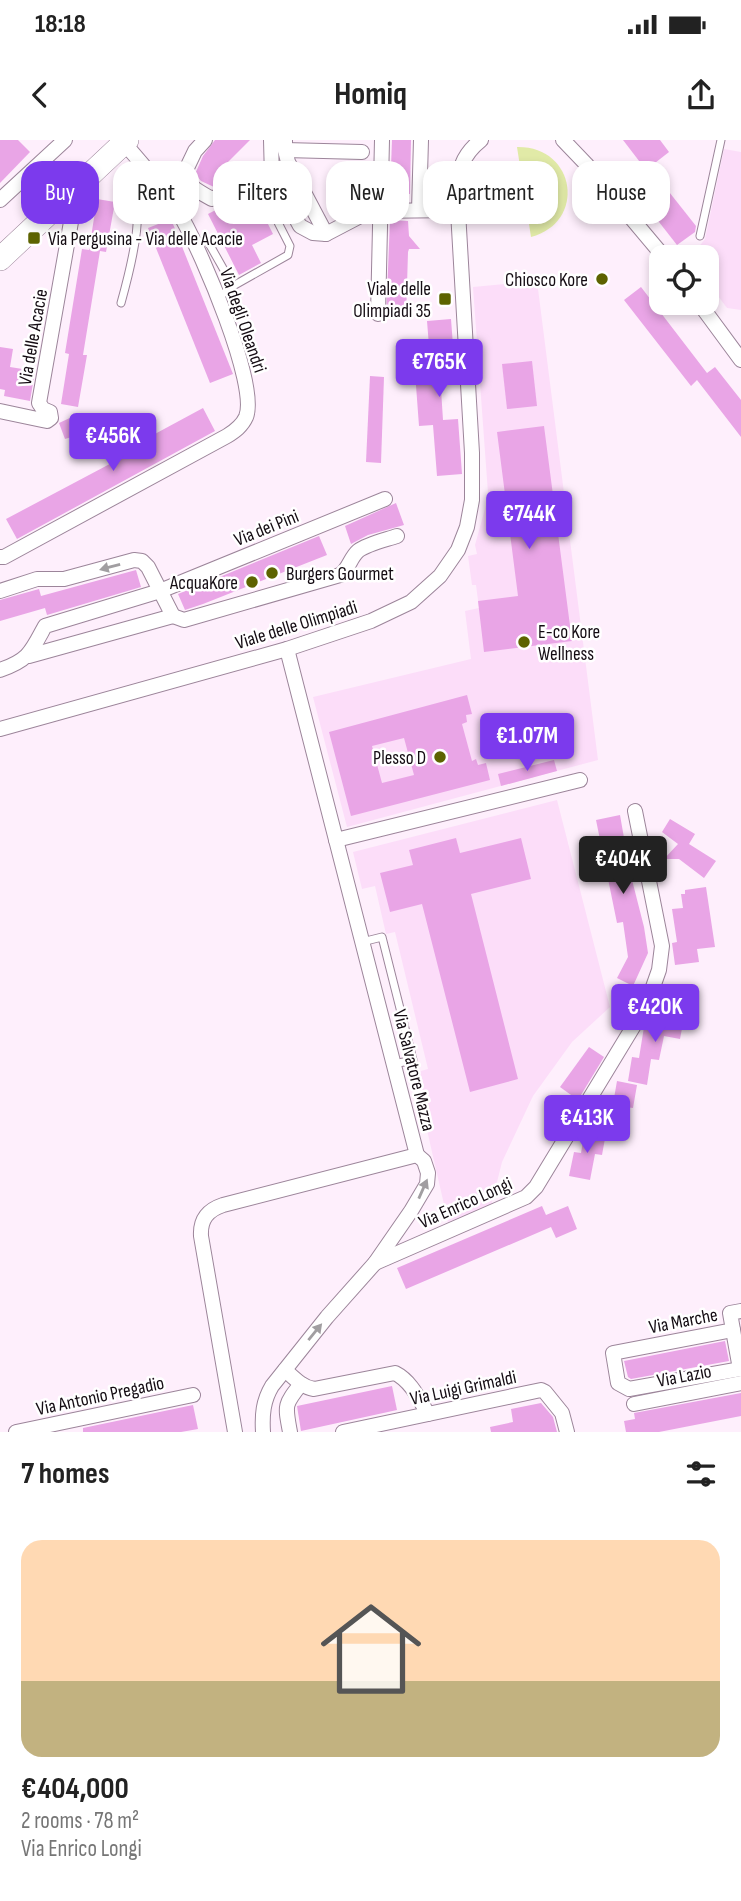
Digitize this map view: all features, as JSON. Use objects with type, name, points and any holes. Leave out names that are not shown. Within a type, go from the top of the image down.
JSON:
[{"type":"main road","points":[[99,166],[123,144]]},
{"type":"main road","points":[[0,244],[123,144]]},
{"type":"main road","points":[[0,259],[38,224]]},
{"type":"street","points":[[0,200],[65,140]]},
{"type":"street","points":[[205,140],[195,151],[184,174],[194,189],[213,199]]},
{"type":"street","points":[[271,140],[272,161]]},
{"type":"street","points":[[381,161],[382,140]]},
{"type":"street","points":[[419,210],[421,140]]},
{"type":"street","name":"Viale delle Olimpiadi","points":[[463,161],[468,152],[481,140]]},
{"type":"street","points":[[563,140],[654,245]]},
{"type":"street","name":"Via degli Oleandri","points":[[0,557],[228,436],[240,427],[247,416],[246,382],[219,297],[183,219],[160,186],[123,144]]},
{"type":"street","points":[[326,234],[288,162],[285,145],[362,152]]},
{"type":"street","points":[[409,210],[423,210]]},
{"type":"street","points":[[59,224],[67,247]]},
{"type":"street","points":[[67,247],[71,224]]},
{"type":"street","points":[[299,224],[313,233],[326,234],[345,224]]},
{"type":"street","points":[[378,314],[380,224]]},
{"type":"street","name":"Viale delle Olimpiadi","points":[[0,729],[287,649],[371,621],[411,602],[440,576],[451,563],[463,538],[472,500],[460,224]]},
{"type":"street","name":"Via delle Acacie","points":[[0,411],[47,421],[51,418],[50,412],[43,409],[40,403],[67,247]]},
{"type":"street","points":[[708,315],[741,360]]},
{"type":"street","name":"Via dei Pini","points":[[29,656],[45,626],[160,591],[385,499]]},
{"type":"street","points":[[1,666],[17,664],[29,656],[173,616],[184,620],[340,575],[347,570],[359,550],[397,536]]},
{"type":"street","points":[[0,591],[37,579],[64,579],[134,560],[142,561],[148,567],[173,616]]},
{"type":"street","name":"Via Salvatore Mazza","points":[[235,1432],[201,1236],[202,1223],[207,1214],[223,1205],[416,1156],[287,649]]},
{"type":"street","points":[[336,840],[580,780]]},
{"type":"street","name":"Via Enrico Longi","points":[[263,1432],[262,1412],[266,1395],[327,1317],[375,1262],[526,1197],[536,1187],[647,1004],[659,970],[662,946],[635,811]]},
{"type":"street","points":[[375,1262],[427,1184],[428,1173],[424,1161],[416,1156]]},
{"type":"street","name":"Via Marche","points":[[740,1374],[629,1390],[618,1382],[613,1353],[733,1330],[730,1313],[741,1311]]},
{"type":"street","points":[[733,1330],[740,1374]]},
{"type":"street","points":[[285,1370],[301,1384],[314,1389],[395,1373],[403,1377],[428,1414]]},
{"type":"street","name":"Via Lazio","points":[[634,1405],[740,1374]]},
{"type":"street","points":[[290,1432],[286,1407],[289,1398],[301,1384]]},
{"type":"street","name":"Via Luigi Grimaldi","points":[[343,1432],[541,1390],[562,1413],[567,1432]]},
{"type":"street","name":"Via Antonio Pregadio","points":[[22,1431],[192,1395]]},
{"type":"lane","points":[[701,236],[721,140]]},
{"type":"lane","points":[[121,303],[137,233],[139,203],[123,144]]},
{"type":"lane","points":[[219,297],[233,286],[288,255],[290,246],[279,224]]},
{"type":"lane","points":[[207,240],[233,286]]},
{"type":"lane","points":[[362,942],[382,937],[413,1060],[393,1065]]},
{"type":"shaded area","points":[[724,149],[741,152],[741,310],[727,308],[719,297],[719,245],[700,245],[705,239]]},
{"type":"shaded area","points":[[537,281],[598,760],[347,827],[313,697],[471,659],[465,611],[479,608],[468,556],[477,554],[475,545],[488,493],[473,287]]},
{"type":"shaded area","points":[[557,800],[610,1007],[572,1042],[533,1096],[502,1162],[491,1206],[448,1222],[414,1073],[428,1069],[395,932],[386,934],[375,886],[362,889],[353,852]]},
{"type":"green space","points":[[517,147],[537,150],[554,161],[519,161]]},
{"type":"green space","points":[[558,166],[567,186],[567,202],[558,219]]},
{"type":"green space","points":[[529,224],[554,224],[549,229],[531,237]]},
{"type":"building","points":[[0,140],[18,140],[30,152],[0,183]]},
{"type":"building","points":[[215,140],[250,140],[229,161],[213,161],[213,187],[199,179],[199,165]]},
{"type":"building","points":[[392,140],[411,140],[410,194],[409,161],[391,161]]},
{"type":"building","points":[[623,140],[660,140],[669,152],[658,161],[639,161]]},
{"type":"building","points":[[670,193],[696,226],[695,232],[677,245],[661,224],[670,224]]},
{"type":"building","points":[[99,199],[113,202],[106,252],[100,251],[83,355],[87,355],[78,407],[61,404],[69,354],[65,353],[82,249],[89,250],[93,224],[99,224]]},
{"type":"building","points":[[213,211],[213,224],[208,214]]},
{"type":"building","points":[[158,224],[173,224],[233,374],[210,383],[148,228]]},
{"type":"building","points":[[213,224],[268,224],[273,234],[252,245],[261,263],[239,275]]},
{"type":"building","points":[[390,224],[408,224],[409,236],[420,249],[409,249],[408,252],[406,319],[386,318]]},
{"type":"building","points":[[641,287],[649,297],[649,315],[662,315],[707,373],[715,367],[741,400],[741,437],[697,380],[691,386],[624,300]]},
{"type":"building","points":[[451,319],[455,372],[440,374],[443,420],[458,419],[462,474],[437,476],[433,425],[419,426],[415,372],[431,371],[427,321]]},
{"type":"building","points":[[0,347],[13,349],[10,367],[35,371],[30,401],[4,396],[5,390],[0,389]]},
{"type":"building","points":[[532,361],[537,406],[507,409],[502,364]]},
{"type":"building","points":[[370,376],[384,377],[381,463],[366,462]]},
{"type":"building","points":[[203,408],[215,431],[17,539],[6,519],[155,440],[153,435]]},
{"type":"building","points":[[72,417],[78,435],[65,439],[59,423]]},
{"type":"building","points":[[544,426],[572,641],[484,652],[478,601],[518,596],[497,432]]},
{"type":"building","points":[[396,503],[404,525],[368,535],[351,544],[345,526]]},
{"type":"building","points":[[319,536],[327,555],[185,610],[178,594]]},
{"type":"building","points":[[136,570],[141,587],[47,615],[45,608],[0,621],[0,600],[39,589],[41,596]]},
{"type":"building","name":"Plesso D","points":[[467,695],[472,714],[466,715],[467,722],[462,724],[472,761],[476,759],[478,765],[486,763],[490,780],[351,816],[329,732]],"holes":[[[404,738],[414,775],[382,783],[372,746]]]},
{"type":"building","points":[[554,760],[557,771],[501,786],[498,774]]},
{"type":"building","points":[[620,815],[648,953],[633,986],[617,978],[628,957],[623,922],[617,923],[596,820]]},
{"type":"building","points":[[670,819],[695,834],[689,844],[716,861],[704,878],[679,859],[664,859],[678,844],[662,832]]},
{"type":"building","points":[[456,838],[460,853],[521,838],[531,879],[471,894],[518,1079],[470,1092],[422,904],[390,912],[380,873],[413,865],[409,850]]},
{"type":"building","points":[[706,887],[715,947],[697,949],[699,962],[675,965],[672,943],[677,942],[672,909],[683,908],[681,894],[685,894],[685,890]]},
{"type":"building","points":[[664,1009],[685,1013],[680,1039],[664,1036],[659,1060],[651,1059],[647,1085],[628,1081],[632,1057],[639,1058],[644,1027],[646,1024],[660,1026]]},
{"type":"building","points":[[589,1047],[604,1057],[578,1100],[560,1087]]},
{"type":"building","points":[[617,1081],[637,1085],[633,1108],[626,1107],[621,1135],[600,1131],[605,1103],[613,1104]]},
{"type":"building","points":[[585,1129],[606,1133],[602,1155],[595,1154],[590,1180],[569,1176],[574,1152],[581,1153]]},
{"type":"building","points":[[542,1206],[546,1215],[568,1206],[577,1229],[556,1238],[551,1227],[406,1289],[397,1268]]},
{"type":"building","points":[[725,1341],[729,1361],[631,1379],[628,1377],[624,1361]]},
{"type":"building","points":[[392,1386],[397,1410],[301,1431],[297,1406]]},
{"type":"building","points":[[741,1393],[741,1416],[659,1432],[626,1432],[624,1421],[635,1419],[634,1413]]},
{"type":"building","points":[[541,1403],[553,1417],[557,1432],[491,1432],[490,1427],[513,1422],[511,1409]]},
{"type":"building","points":[[193,1405],[198,1429],[181,1432],[83,1432],[83,1428]]},
{"type":"place","name":"Via Pergusina - Via delle Acacie","points":[[34,238]]},
{"type":"place","name":"Chiosco Kore","points":[[602,279]]},
{"type":"place","name":"Viale delle Olimpiadi 35","points":[[445,299]]},
{"type":"place","name":"Burgers Gourmet","points":[[272,573]]},
{"type":"place","name":"AcquaKore","points":[[252,582]]},
{"type":"place","name":"E-co Kore Wellness","points":[[524,642]]},
{"type":"place","name":"Plesso D","points":[[440,757]]}]
